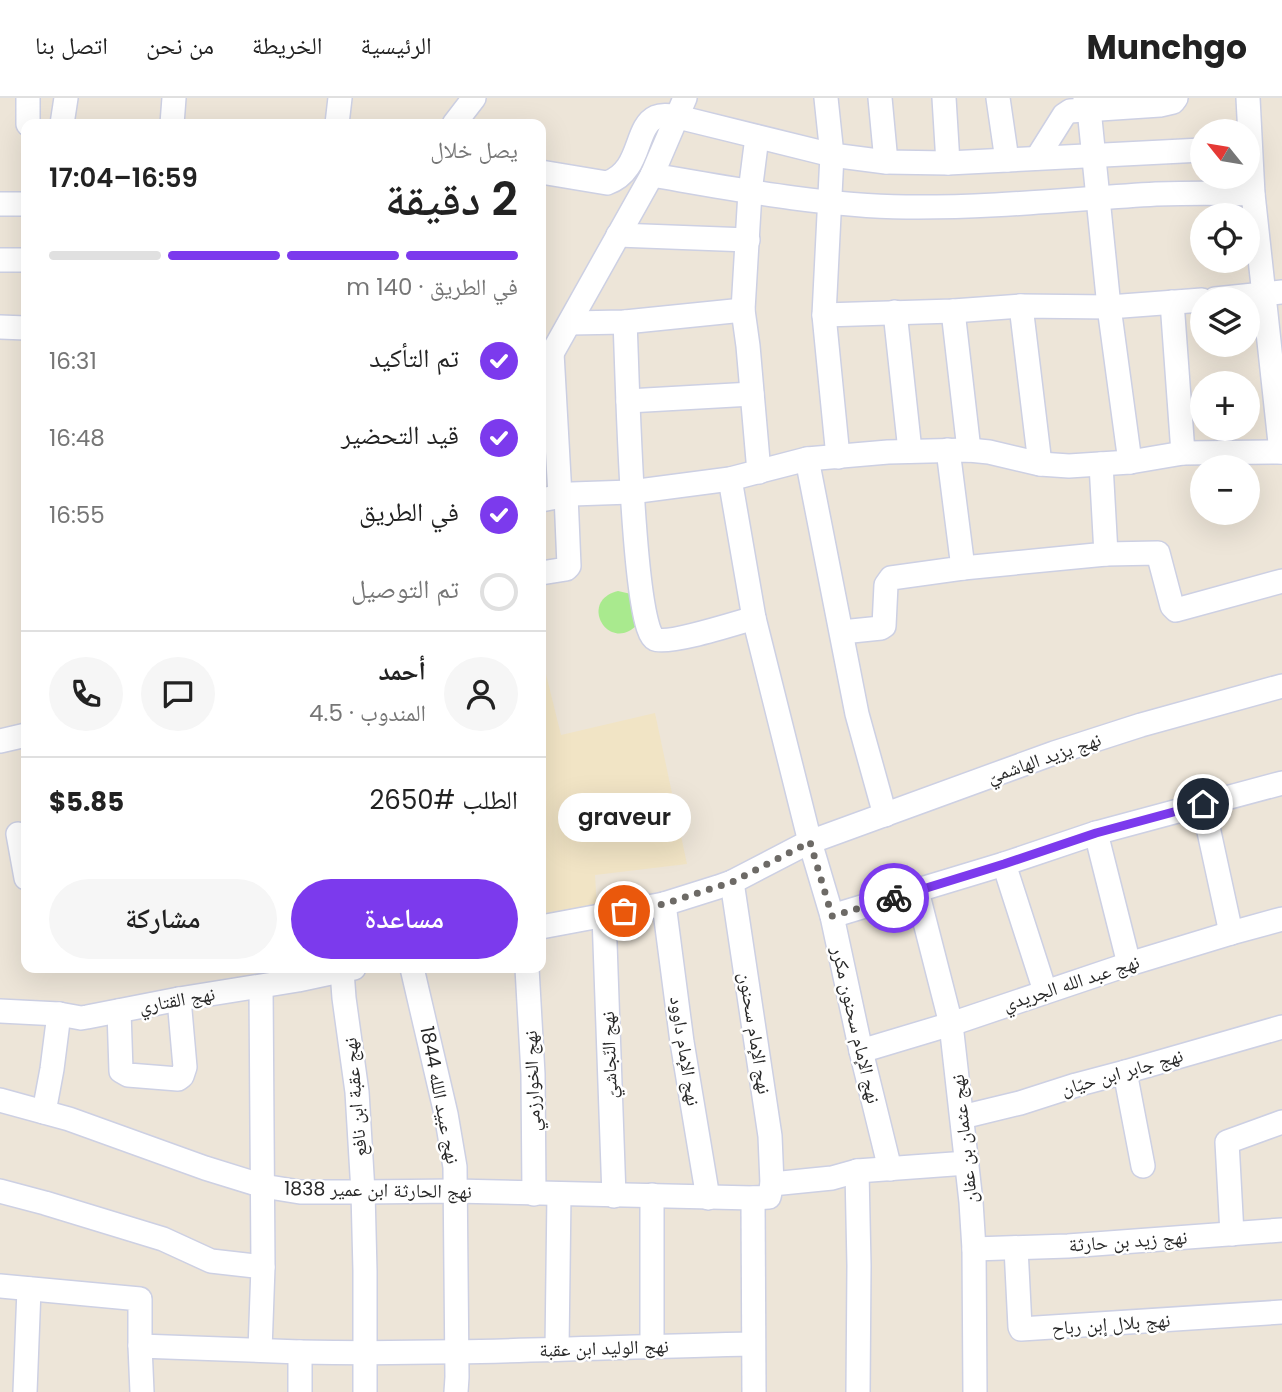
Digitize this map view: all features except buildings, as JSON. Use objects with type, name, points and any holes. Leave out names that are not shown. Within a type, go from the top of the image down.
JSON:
[{"type":"street","points":[[27,98],[28,119]]},
{"type":"street","points":[[63,119],[66,98]]},
{"type":"street","points":[[172,119],[174,98]]},
{"type":"street","points":[[338,119],[340,98]]},
{"type":"street","points":[[458,119],[474,98]]},
{"type":"street","points":[[827,98],[832,155],[824,315],[838,457]]},
{"type":"street","points":[[880,98],[886,162]]},
{"type":"street","points":[[944,98],[948,163]]},
{"type":"street","points":[[998,98],[1007,160]]},
{"type":"street","points":[[1037,158],[1067,112],[1087,104],[1160,105],[1173,102],[1176,98]]},
{"type":"street","points":[[1248,98],[1248,119]]},
{"type":"street","points":[[1087,104],[1109,307],[1130,462]]},
{"type":"street","points":[[546,173],[607,183],[617,180],[629,165],[650,121],[682,107],[757,137],[832,155],[886,162],[948,163],[1190,151]]},
{"type":"street","points":[[546,572],[566,569],[569,566],[556,497],[553,344],[652,175],[682,107]]},
{"type":"street","points":[[757,137],[750,192],[743,310],[759,471]]},
{"type":"street","points":[[652,175],[750,192],[904,207],[1158,194],[1253,194]]},
{"type":"street","points":[[556,497],[631,492],[730,479],[807,459],[910,451],[989,452],[1040,464],[1069,466],[1130,462],[1183,453],[1282,452],[1273,293],[1253,189]]},
{"type":"street","points":[[0,204],[21,205]]},
{"type":"street","points":[[618,235],[748,240]]},
{"type":"street","points":[[0,260],[21,260]]},
{"type":"street","points":[[824,315],[1021,306],[1109,307],[1190,301]]},
{"type":"street","points":[[1172,302],[1183,453]]},
{"type":"street","points":[[1021,306],[1040,464]]},
{"type":"street","points":[[553,344],[625,322],[743,310]]},
{"type":"street","points":[[953,311],[963,568]]},
{"type":"street","points":[[895,312],[910,451]]},
{"type":"street","points":[[625,322],[631,492],[641,587],[650,636],[662,640],[683,637],[754,618]]},
{"type":"street","points":[[0,327],[21,328]]},
{"type":"street","points":[[628,401],[752,394]]},
{"type":"street","points":[[807,459],[857,714],[885,815]]},
{"type":"street","points":[[1101,464],[1106,554]]},
{"type":"street","name":"نهج الإمام سحنون مكرر","points":[[730,479],[754,618],[810,842],[832,916],[890,1169]]},
{"type":"street","points":[[842,632],[884,626],[886,585],[891,579],[963,568],[1106,554],[1158,553],[1172,606],[1178,610],[1282,580]]},
{"type":"street","name":"نهج يزيد الهاشميّ","points":[[546,926],[664,904],[732,882],[810,842],[1054,753],[1140,725],[1282,686]]},
{"type":"street","points":[[0,741],[21,736]]},
{"type":"street","points":[[832,916],[1096,833],[1282,783]]},
{"type":"street","points":[[1203,804],[1231,933]]},
{"type":"street","points":[[1096,833],[1129,964]]},
{"type":"street","points":[[15,834],[21,858]]},
{"type":"street","points":[[1004,864],[1045,991]]},
{"type":"street","name":"نهج الإمام سحنون","points":[[732,882],[770,1136],[753,1344],[754,1392]]},
{"type":"street","name":"نهج عثمان بن عفان","points":[[917,891],[951,1024],[962,1117],[974,1249],[975,1392]]},
{"type":"street","name":"نهج الإمام داوود","points":[[664,904],[682,1042],[708,1198]]},
{"type":"street","name":"نهج النّجاشيّ","points":[[604,915],[614,1195]]},
{"type":"street","name":"نهج عبد الله الجريدي","points":[[861,1051],[951,1024],[1129,964],[1282,919]]},
{"type":"street","name":"نهج القتاري","points":[[0,1011],[81,1018],[321,973]]},
{"type":"street","name":"نهج عقبة ابن نافع","points":[[336,973],[344,998],[357,1092],[363,1192],[365,1392]]},
{"type":"street","name":"نهج عبيد اللله 1844","points":[[413,973],[454,1156],[456,1392]]},
{"type":"street","name":"نهج الخوارزمي","points":[[527,973],[533,1074],[534,1194]]},
{"type":"street","points":[[260,1350],[263,1267],[261,986]]},
{"type":"street","points":[[119,1011],[121,1071],[128,1075],[178,1079],[185,1067],[179,999]]},
{"type":"street","points":[[44,1112],[59,1014]]},
{"type":"street","name":"نهج جابر ابن حيّان","points":[[962,1117],[1020,1103],[1076,1084],[1282,1027]]},
{"type":"street","points":[[1125,1072],[1143,1166]]},
{"type":"street","name":"نهج الحارثة ابن عمير 1838","points":[[0,1100],[69,1119],[262,1186],[300,1192],[455,1191],[708,1198],[765,1193],[857,1171],[967,1163]]},
{"type":"street","points":[[1232,1234],[1227,1142],[1282,1122]]},
{"type":"street","points":[[857,1171],[858,1392]]},
{"type":"street","points":[[0,1191],[163,1239],[205,1260],[220,1264],[263,1267]]},
{"type":"street","points":[[557,1349],[559,1194]]},
{"type":"street","points":[[652,1195],[652,1346]]},
{"type":"street","name":"نهج زيد بن حارثة","points":[[974,1249],[1101,1244],[1282,1230]]},
{"type":"street","name":"نهج بلال إبن رباح","points":[[1016,1248],[1021,1329],[1282,1312]]},
{"type":"street","points":[[0,1286],[140,1299],[142,1392]]},
{"type":"street","points":[[25,1392],[29,1289]]},
{"type":"street","name":"نهج الوليد ابن عقبة","points":[[140,1346],[365,1352],[753,1344]]},
{"type":"street","points":[[300,1352],[300,1392]]},
{"type":"shaded area","points":[[546,674],[561,735],[655,713],[687,864],[595,875],[597,907],[546,917]]},
{"type":"green space","points":[[618,591],[631,594],[638,624],[627,632],[617,633],[608,630],[599,614],[600,605],[606,597]]},
{"type":"way so far","points":[[624,911],[664,904],[732,882],[810,842],[832,916],[894,898]]},
{"type":"place","name":"graveur","points":[[624,911]]},
{"type":"route","points":[[894,898],[1096,833],[1203,804]]}]
